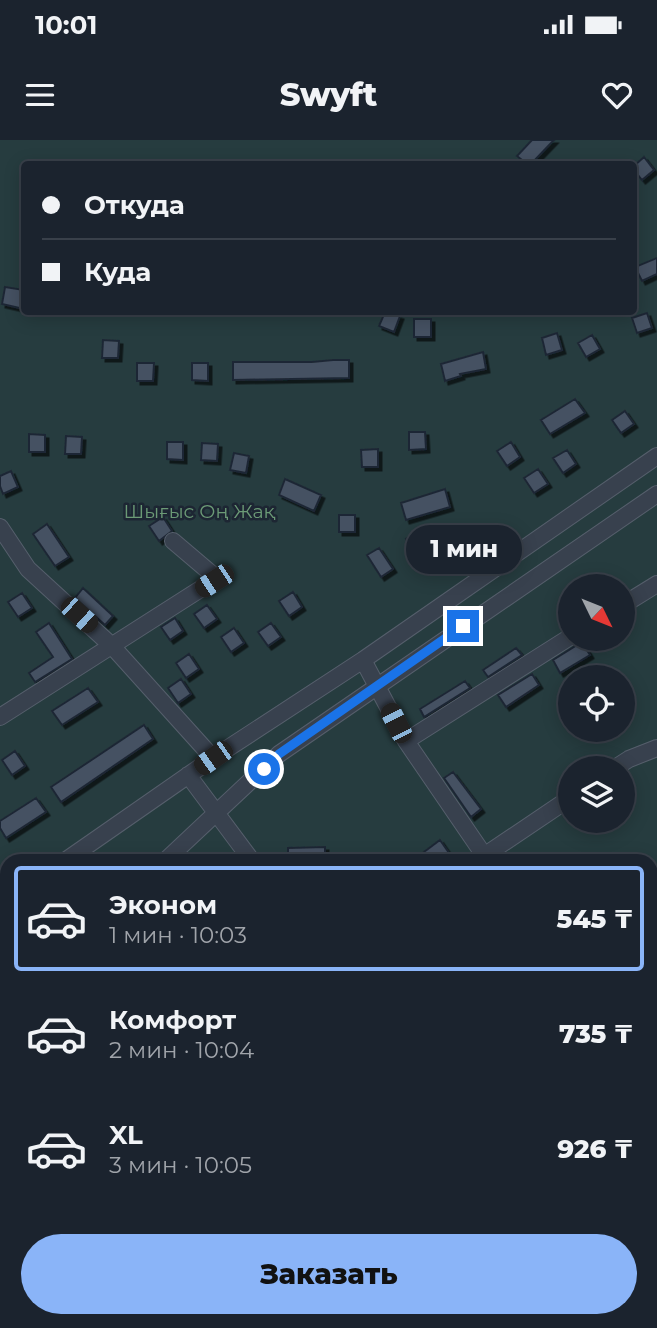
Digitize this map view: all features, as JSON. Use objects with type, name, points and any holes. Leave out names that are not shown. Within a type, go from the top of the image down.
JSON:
[{"type":"street","points":[[75,854],[213,758],[363,660],[657,456]]},
{"type":"street","points":[[173,854],[279,754],[657,494]]},
{"type":"street","points":[[0,527],[28,569],[112,646],[213,758]]},
{"type":"street","points":[[0,717],[214,581],[213,575],[173,541]]},
{"type":"street","points":[[635,598],[657,584]]},
{"type":"street","points":[[406,741],[558,645]]},
{"type":"street","points":[[363,660],[406,741],[482,854]]},
{"type":"street","points":[[635,757],[657,748]]},
{"type":"street","points":[[188,775],[247,854]]},
{"type":"street","points":[[492,854],[558,807]]},
{"type":"green space","name":"Шығыс Оң Жақ","points":[[0,140],[657,140],[657,854],[0,854]]},
{"type":"building","points":[[532,140],[554,140],[534,161],[523,161],[517,156]]},
{"type":"building","points":[[644,157],[654,170],[642,180],[637,174],[637,163]]},
{"type":"building","points":[[657,258],[657,274],[642,281],[637,266]]},
{"type":"building","points":[[5,287],[21,290],[21,308],[2,304]]},
{"type":"building","points":[[647,313],[652,328],[637,333],[632,318]]},
{"type":"building","points":[[384,315],[400,316],[394,332],[379,326]]},
{"type":"building","points":[[414,319],[431,319],[431,337],[414,337]]},
{"type":"building","points":[[557,333],[562,350],[546,355],[542,338]]},
{"type":"building","points":[[592,335],[600,349],[586,357],[578,343]]},
{"type":"building","points":[[103,340],[119,341],[118,358],[102,358]]},
{"type":"building","points":[[483,352],[486,369],[460,374],[461,376],[445,381],[441,364]]},
{"type":"building","points":[[349,360],[349,378],[233,380],[233,362]]},
{"type":"building","points":[[137,363],[154,363],[153,381],[137,381]]},
{"type":"building","points":[[192,363],[208,363],[208,381],[192,380]]},
{"type":"building","points":[[575,399],[585,413],[550,434],[541,420]]},
{"type":"building","points":[[625,411],[634,424],[621,433],[612,420]]},
{"type":"building","points":[[409,432],[425,432],[426,449],[409,450]]},
{"type":"building","points":[[29,434],[45,435],[45,452],[29,452]]},
{"type":"building","points":[[66,436],[82,437],[81,454],[65,454]]},
{"type":"building","points":[[167,442],[183,442],[183,460],[167,459]]},
{"type":"building","points":[[511,442],[520,457],[507,466],[497,451]]},
{"type":"building","points":[[202,443],[218,444],[217,461],[201,460]]},
{"type":"building","points":[[378,449],[378,467],[362,467],[361,450]]},
{"type":"building","points":[[567,450],[576,464],[563,473],[553,458]]},
{"type":"building","points":[[234,453],[249,456],[246,473],[230,470]]},
{"type":"building","points":[[538,469],[548,484],[534,493],[524,478]]},
{"type":"building","points":[[11,471],[18,487],[3,494],[0,476]]},
{"type":"building","points":[[285,479],[321,495],[314,511],[279,495]]},
{"type":"building","points":[[445,489],[450,507],[406,520],[401,503]]},
{"type":"building","points":[[339,515],[355,515],[355,532],[339,532]]},
{"type":"building","points":[[163,517],[172,531],[159,541],[149,526]]},
{"type":"building","points":[[47,524],[69,557],[55,566],[33,534]]},
{"type":"building","points":[[420,531],[428,547],[414,554],[406,539]]},
{"type":"building","points":[[379,548],[393,569],[381,577],[367,555]]},
{"type":"building","points":[[83,588],[113,616],[105,625],[75,598]]},
{"type":"building","points":[[293,592],[302,607],[289,616],[279,601]]},
{"type":"building","points":[[22,593],[32,608],[18,617],[8,602]]},
{"type":"building","points":[[207,605],[217,619],[204,628],[194,614]]},
{"type":"building","points":[[175,618],[183,631],[170,640],[161,627]]},
{"type":"building","points":[[49,623],[72,659],[35,682],[29,673],[53,657],[36,632]]},
{"type":"building","points":[[271,623],[281,637],[268,646],[258,632]]},
{"type":"building","points":[[234,628],[244,643],[231,652],[221,637]]},
{"type":"building","points":[[516,648],[522,655],[488,677],[483,670]]},
{"type":"building","points":[[568,651],[588,651],[590,655],[573,665],[558,665],[558,669],[553,660]]},
{"type":"building","points":[[189,654],[199,669],[186,678],[176,663]]},
{"type":"building","points":[[532,674],[539,685],[506,707],[498,695]]},
{"type":"building","points":[[181,679],[191,694],[178,703],[168,688]]},
{"type":"building","points":[[465,681],[470,688],[424,717],[420,709]]},
{"type":"building","points":[[88,688],[98,702],[62,725],[52,711]]},
{"type":"building","points":[[144,725],[153,739],[61,802],[51,787]]},
{"type":"building","points":[[15,751],[25,766],[12,775],[2,760]]},
{"type":"building","points":[[453,772],[481,809],[471,817],[444,778]]},
{"type":"building","points":[[36,798],[46,812],[6,838],[0,828],[0,821]]},
{"type":"building","points":[[440,840],[449,853],[448,854],[421,854]]},
{"type":"building","points":[[325,847],[325,854],[288,854],[288,848]]},
{"type":"route","points":[[264,769],[279,754],[463,626]]}]
